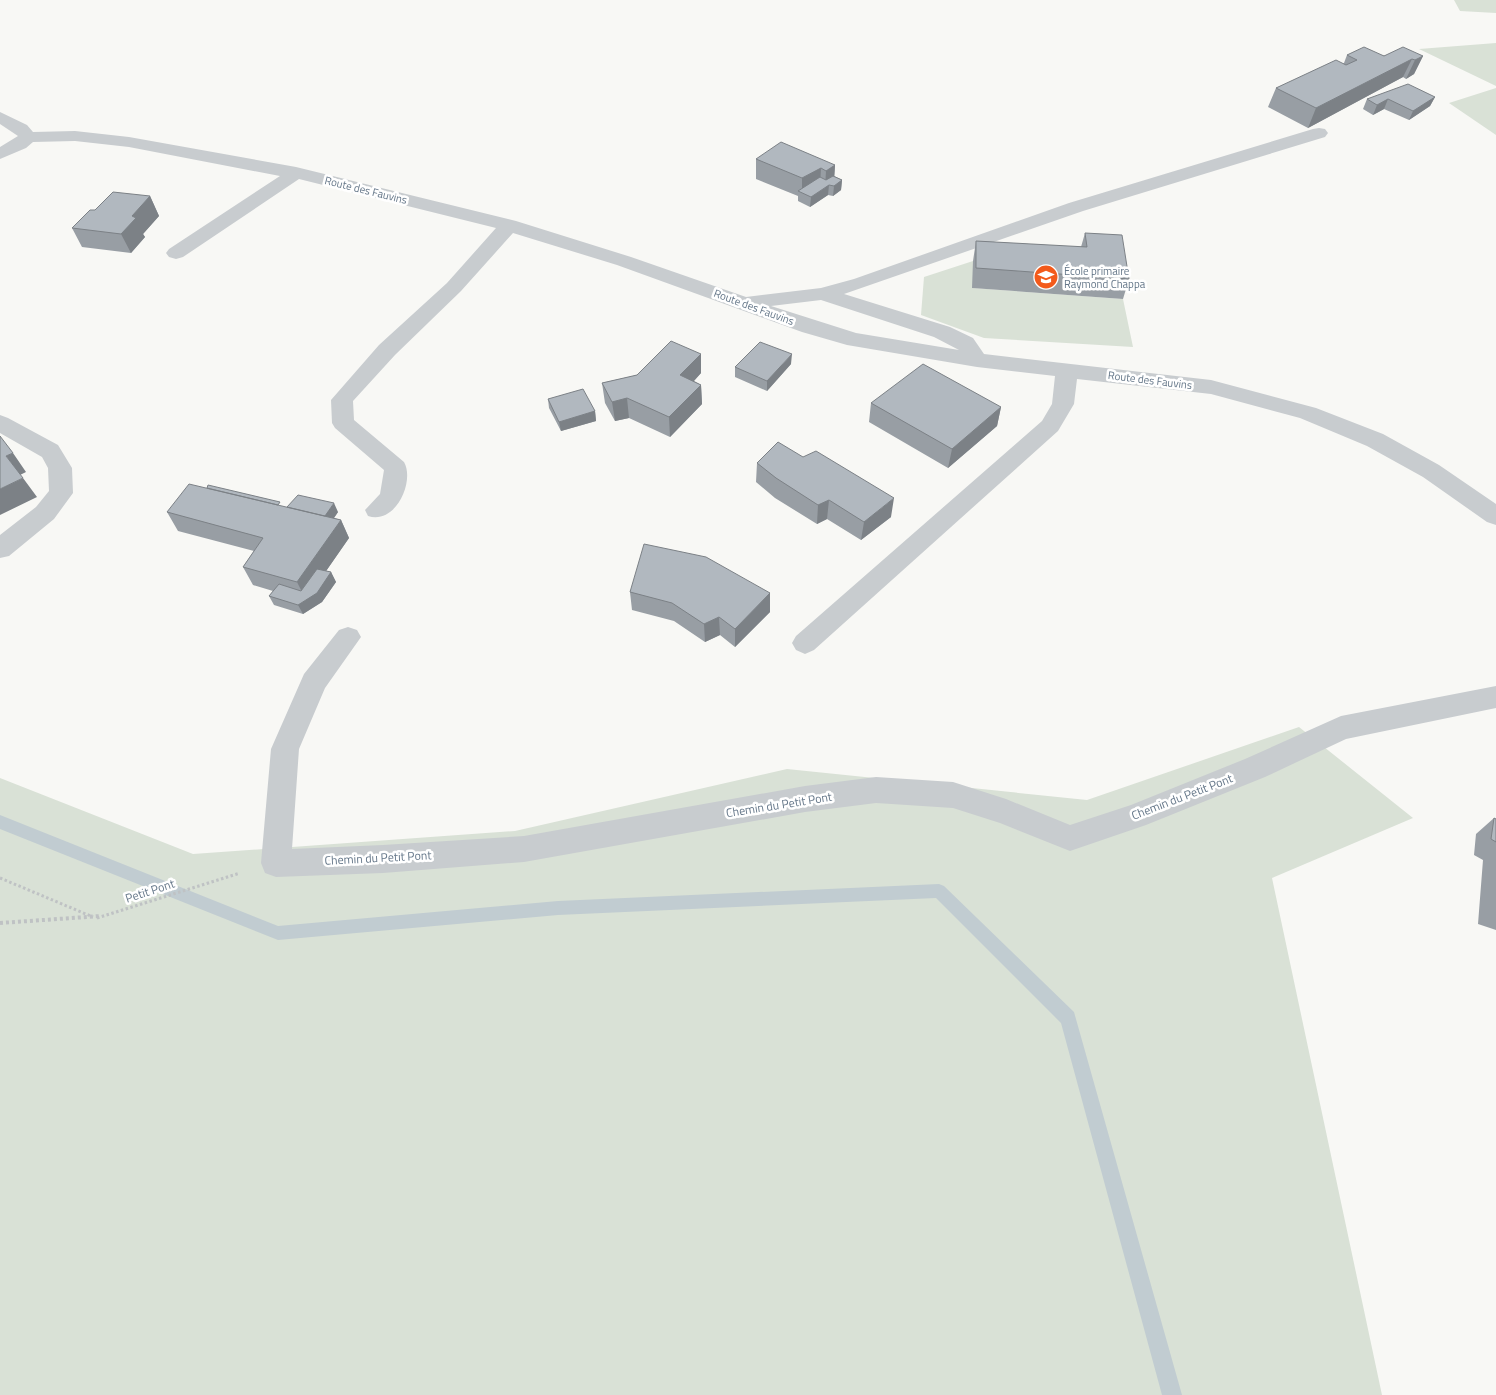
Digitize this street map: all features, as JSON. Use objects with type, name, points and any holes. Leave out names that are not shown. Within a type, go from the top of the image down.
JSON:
[{"type":"street","points":[[0,117],[21,129],[28,137],[20,144],[0,154]]},
{"type":"street","points":[[745,303],[822,294],[860,283],[1076,208],[1319,133]]},
{"type":"street","name":"Route des Fauvins","points":[[28,137],[75,136],[129,142],[296,173],[510,225],[624,261],[809,327],[855,340],[977,360],[1211,387],[1308,413],[1375,440],[1431,471],[1496,516]]},
{"type":"street","points":[[176,253],[296,173]]},
{"type":"street","points":[[378,510],[390,496],[396,468],[343,423],[342,400],[387,350],[454,287],[510,225]]},
{"type":"street","points":[[822,294],[942,332],[965,343],[977,360]]},
{"type":"street","points":[[805,643],[1050,426],[1063,404],[1068,370]]},
{"type":"street","points":[[0,423],[50,451],[60,468],[61,493],[45,513],[0,549]]},
{"type":"street","name":"Chemin du Petit Pont","points":[[348,637],[314,682],[285,749],[276,863],[383,859],[524,849],[805,799],[876,790],[953,795],[1006,812],[1070,838],[1136,816],[1255,768],[1342,728],[1496,697]]},
{"type":"path","points":[[0,878],[96,918]]},
{"type":"path","name":"Petit Pont","points":[[0,922],[96,918],[210,882]]},
{"type":"shaded area","points":[[1454,0],[1496,0],[1496,13],[1460,11]]},
{"type":"shaded area","points":[[1496,43],[1496,86],[1419,49]]},
{"type":"shaded area","points":[[1496,88],[1496,135],[1449,103]]},
{"type":"shaded area","points":[[973,261],[973,288],[1123,299],[1133,347],[984,338],[921,315],[924,277]]},
{"type":"shaded area","points":[[1299,727],[1413,818],[1272,878],[1382,1395],[0,1395],[0,778],[193,854],[515,831],[787,769],[1087,800]]},
{"type":"building","points":[[1364,47],[1384,56],[1403,47],[1423,56],[1415,60],[1412,59],[1316,108],[1276,88],[1336,60],[1346,65],[1357,60],[1347,55]]},
{"type":"building","points":[[1408,84],[1435,97],[1413,111],[1388,99],[1377,105],[1367,99]]},
{"type":"building","points":[[781,142],[835,165],[826,171],[821,168],[802,178],[756,159]]},
{"type":"building","points":[[833,176],[842,180],[834,186],[829,185],[811,197],[798,191],[820,177],[826,180]]},
{"type":"building","points":[[113,192],[150,196],[132,216],[136,218],[121,234],[72,228],[90,210],[95,210]]},
{"type":"building","points":[[1085,233],[1122,235],[1129,279],[976,268],[976,241],[1087,247]]},
{"type":"building","points":[[671,341],[701,354],[680,375],[701,385],[669,417],[627,398],[612,402],[602,383],[637,375]]},
{"type":"building","points":[[760,342],[792,354],[767,381],[735,367]]},
{"type":"building","points":[[923,364],[1001,407],[952,449],[871,403]]},
{"type":"building","points":[[583,389],[595,411],[559,422],[548,399]]},
{"type":"building","points":[[0,436],[13,453],[6,456],[23,478],[0,489]]},
{"type":"building","points":[[778,442],[803,457],[816,451],[894,498],[864,522],[829,500],[818,505],[776,478],[757,463]]},
{"type":"building","points":[[189,484],[341,520],[297,582],[243,567],[263,538],[167,512]]},
{"type":"building","points":[[208,485],[280,502],[278,505],[207,488]]},
{"type":"building","points":[[298,495],[334,503],[325,516],[287,507]]},
{"type":"building","points":[[644,544],[706,557],[770,593],[735,629],[719,617],[704,624],[672,603],[630,592]]},
{"type":"building","points":[[317,569],[331,572],[317,593],[298,605],[269,596],[279,584],[301,591]]},
{"type":"building","points":[[1494,818],[1496,819],[1496,842],[1491,839]]},
{"type":"waterway","points":[[0,822],[278,933],[558,908],[939,891],[1068,1018],[1172,1395]]},
{"type":"place","name":"École primaire Raymond Chappa","points":[[1046,277]]}]
